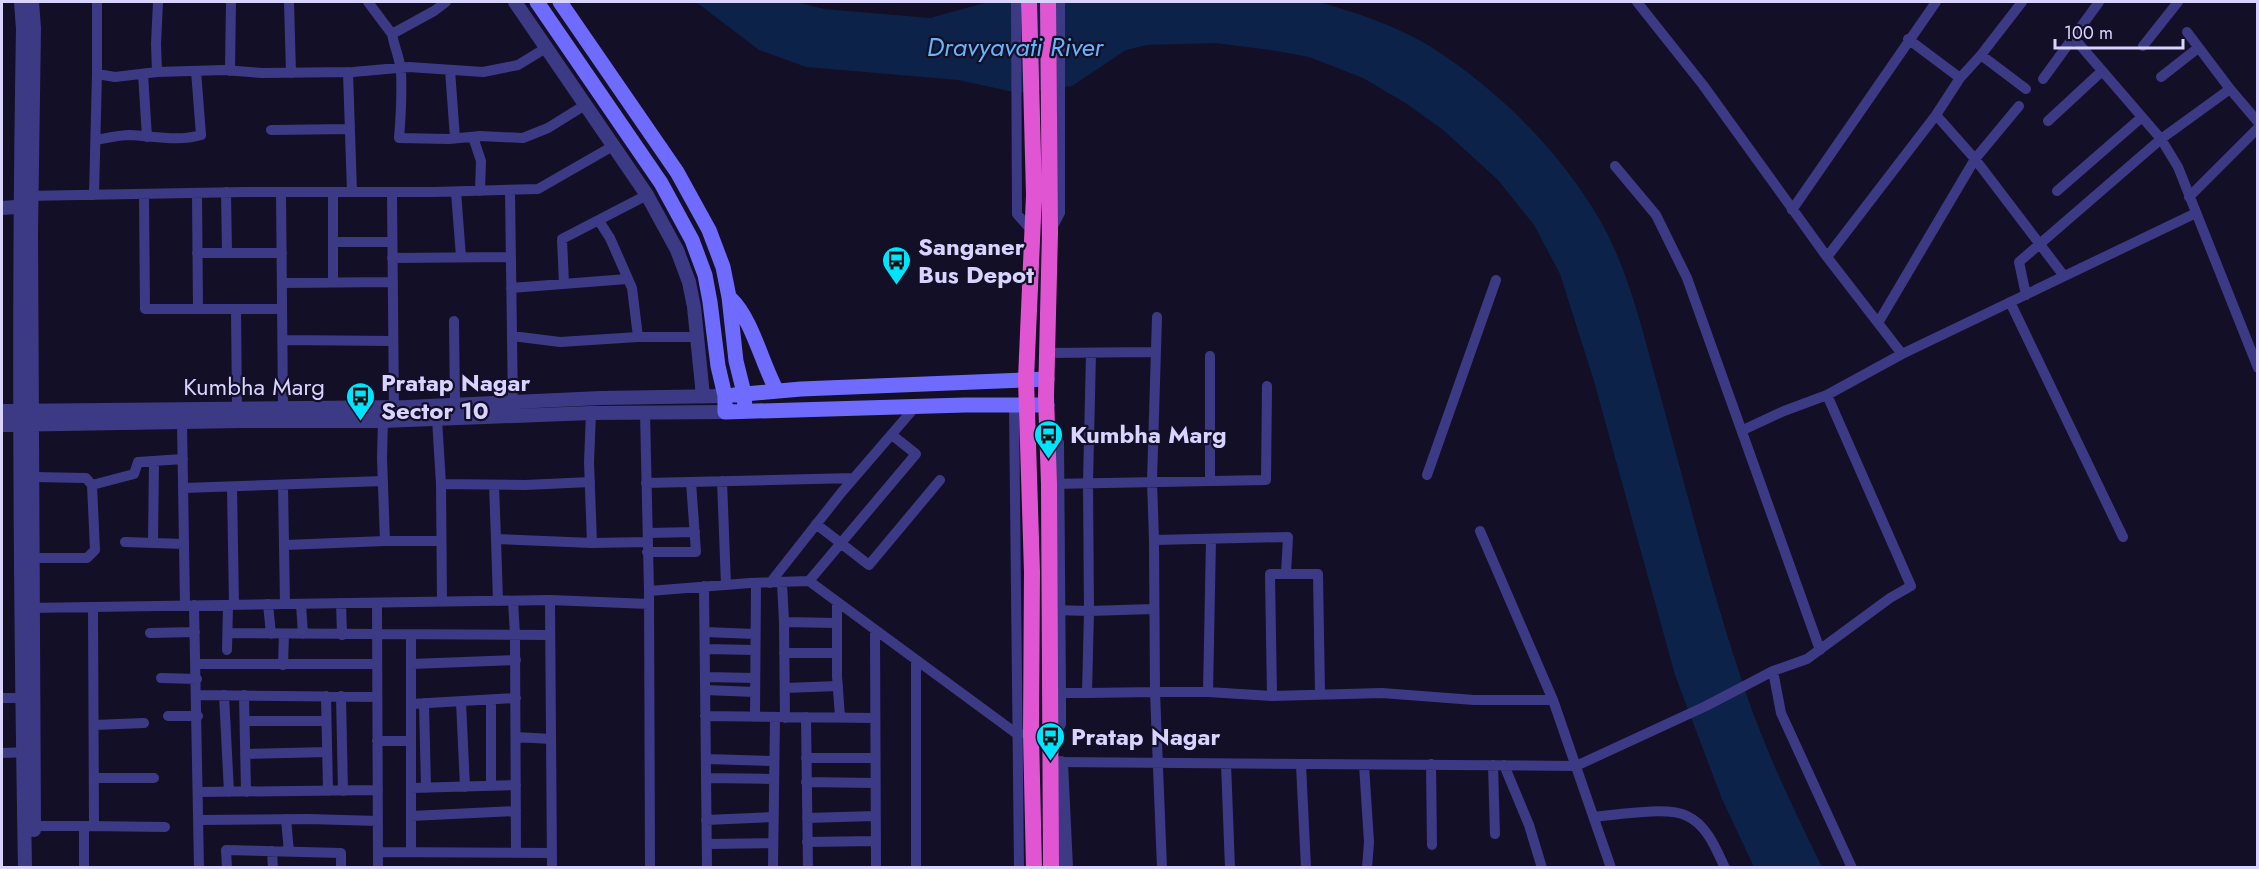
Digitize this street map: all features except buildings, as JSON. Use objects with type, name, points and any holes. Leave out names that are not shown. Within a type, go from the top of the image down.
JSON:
[{"type":"highway","points":[[1029,2],[1041,162],[1050,232],[1047,405],[1054,484],[1054,693],[1049,736],[1055,762],[1051,867]]},
{"type":"highway","points":[[1034,867],[1024,734],[1032,572],[1021,405],[1026,379],[1032,232],[1041,162],[1048,2]]},
{"type":"main road","points":[[537,2],[661,183],[692,240],[707,284],[718,366],[725,396],[725,412]]},
{"type":"main road","points":[[560,2],[677,172],[709,230],[723,267],[745,410]]},
{"type":"main road","points":[[729,297],[737,304],[777,391]]},
{"type":"main road","name":"Kumbha Marg","points":[[725,396],[777,391],[1047,379]]},
{"type":"main road","name":"Kumbha Marg","points":[[725,412],[916,406],[1047,405]]},
{"type":"street","points":[[21,2],[26,202]]},
{"type":"street","points":[[32,2],[34,28],[19,309],[33,477],[33,558],[27,608],[22,698],[34,826],[34,867]]},
{"type":"street","points":[[94,195],[97,2]]},
{"type":"street","points":[[157,72],[158,2]]},
{"type":"street","points":[[230,71],[231,2]]},
{"type":"street","points":[[289,2],[291,73]]},
{"type":"street","points":[[368,2],[392,34],[400,68],[402,107],[399,138],[523,138],[548,128],[585,105]]},
{"type":"street","points":[[515,2],[647,195],[677,250],[689,282],[698,337],[703,396]]},
{"type":"street","points":[[1016,2],[1017,214],[1032,232]]},
{"type":"street","points":[[1050,232],[1060,213],[1060,2]]},
{"type":"street","points":[[1637,2],[1703,86],[1827,258],[1902,354]]},
{"type":"street","points":[[1792,210],[1908,39],[1936,2]]},
{"type":"street","points":[[1827,258],[1936,115],[1960,78],[2022,2]]},
{"type":"street","points":[[2043,79],[2099,2]]},
{"type":"street","points":[[2143,46],[2178,2]]},
{"type":"street","points":[[392,34],[442,3]]},
{"type":"street","points":[[2187,32],[2258,122]]},
{"type":"street","points":[[2073,37],[2162,139],[2178,167],[2258,368]]},
{"type":"street","points":[[1908,39],[1960,78]]},
{"type":"street","points":[[96,74],[115,77],[157,72],[291,73],[400,68],[483,72],[518,65],[546,48]]},
{"type":"street","points":[[2161,77],[2198,48]]},
{"type":"street","points":[[1981,55],[2026,89]]},
{"type":"street","points":[[450,70],[454,138]]},
{"type":"street","points":[[96,140],[127,135],[192,138],[201,135],[196,71]]},
{"type":"street","points":[[2048,121],[2102,71]]},
{"type":"street","points":[[348,72],[352,192]]},
{"type":"street","points":[[143,74],[147,137]]},
{"type":"street","points":[[2026,295],[2019,262],[2162,139],[2230,89]]},
{"type":"street","points":[[1878,323],[1975,159],[2019,106]]},
{"type":"street","points":[[1936,115],[1975,159],[2064,276]]},
{"type":"street","points":[[2057,191],[2142,117]]},
{"type":"street","points":[[2189,197],[2258,128]]},
{"type":"street","points":[[271,130],[350,129]]},
{"type":"street","points":[[473,137],[481,161],[480,191]]},
{"type":"street","points":[[2,208],[26,202],[94,195],[226,192],[456,192],[543,187],[613,146]]},
{"type":"street","points":[[1615,166],[1656,215],[1687,278],[1820,650]]},
{"type":"street","points":[[510,190],[513,409]]},
{"type":"street","points":[[226,192],[227,253]]},
{"type":"street","points":[[281,192],[283,408]]},
{"type":"street","points":[[333,192],[333,283]]},
{"type":"street","points":[[385,542],[383,481],[390,416],[393,341],[392,192]]},
{"type":"street","points":[[456,192],[461,257]]},
{"type":"street","points":[[197,193],[198,309]]},
{"type":"street","points":[[144,194],[145,309],[282,309]]},
{"type":"street","points":[[564,284],[562,239],[647,195]]},
{"type":"street","points":[[1743,430],[1827,395],[1902,354],[2196,213]]},
{"type":"street","points":[[599,221],[610,238],[632,288],[638,337]]},
{"type":"street","points":[[333,242],[392,242]]},
{"type":"street","points":[[197,253],[282,253]]},
{"type":"street","points":[[392,258],[511,257]]},
{"type":"street","points":[[511,288],[627,279]]},
{"type":"street","points":[[1427,474],[1496,280]]},
{"type":"street","points":[[282,283],[393,282]]},
{"type":"street","points":[[2010,302],[2123,537]]},
{"type":"street","points":[[236,309],[237,408]]},
{"type":"street","points":[[1157,317],[1152,481],[1153,609],[1162,867]]},
{"type":"street","points":[[454,321],[455,405]]},
{"type":"street","points":[[512,336],[560,342],[638,337],[698,337]]},
{"type":"street","points":[[283,340],[393,341]]},
{"type":"street","points":[[1087,693],[1091,352]]},
{"type":"street","points":[[1047,353],[1155,352]]},
{"type":"street","points":[[1210,356],[1210,480]]},
{"type":"street","points":[[1054,484],[1266,480],[1267,386]]},
{"type":"street","points":[[1066,867],[1055,762],[1576,766],[1680,719],[1773,671],[1807,659],[1890,598],[1911,586],[1875,499],[1827,395]]},
{"type":"street","name":"Kumbha Marg","points":[[2,425],[27,418],[237,408],[283,408],[436,419],[601,398],[725,396]]},
{"type":"street","name":"Kumbha Marg","points":[[2,411],[27,418],[182,423],[390,416],[455,405],[591,413],[725,412]]},
{"type":"street","points":[[770,583],[816,524],[916,406]]},
{"type":"street","points":[[645,412],[649,591],[650,867]]},
{"type":"street","points":[[591,413],[592,543]]},
{"type":"street","points":[[25,867],[28,752],[27,418]]},
{"type":"street","points":[[436,419],[441,484],[442,602]]},
{"type":"street","points":[[182,423],[184,544],[195,632],[197,679],[199,867]]},
{"type":"street","points":[[808,581],[916,454],[892,435]]},
{"type":"street","points":[[92,485],[134,474],[138,462],[183,459]]},
{"type":"street","points":[[153,543],[154,461]]},
{"type":"street","points":[[33,477],[86,478],[92,485],[95,550],[87,558],[33,558]]},
{"type":"street","points":[[646,483],[854,478]]},
{"type":"street","points":[[816,524],[868,565],[940,480]]},
{"type":"street","points":[[184,488],[383,481]]},
{"type":"street","points":[[722,481],[726,585]]},
{"type":"street","points":[[441,484],[590,482]]},
{"type":"street","points":[[496,539],[647,543],[696,552],[691,482]]},
{"type":"street","points":[[495,485],[498,601]]},
{"type":"street","points":[[283,486],[285,604]]},
{"type":"street","points":[[227,650],[231,605],[232,487]]},
{"type":"street","points":[[1480,531],[1552,700],[1611,867]]},
{"type":"street","points":[[647,543],[694,532]]},
{"type":"street","points":[[1154,540],[1288,537],[1286,573]]},
{"type":"street","points":[[1208,692],[1211,539]]},
{"type":"street","points":[[285,545],[441,541]]},
{"type":"street","points":[[125,542],[184,544]]},
{"type":"street","points":[[1272,696],[1270,574],[1286,573],[1318,574],[1320,694]]},
{"type":"street","points":[[649,591],[808,581],[875,631],[1024,734],[1019,867]]},
{"type":"street","points":[[755,717],[756,583]]},
{"type":"street","points":[[773,867],[774,761],[785,688],[782,583]]},
{"type":"street","points":[[704,586],[707,867]]},
{"type":"street","points":[[27,608],[550,600],[649,604]]},
{"type":"street","points":[[550,600],[552,867]]},
{"type":"street","points":[[513,601],[516,660],[516,853]]},
{"type":"street","points":[[341,603],[342,635]]},
{"type":"street","points":[[377,603],[378,867]]},
{"type":"street","points":[[837,603],[840,717]]},
{"type":"street","points":[[268,604],[271,634]]},
{"type":"street","points":[[301,604],[303,634]]},
{"type":"street","points":[[84,867],[94,778],[93,607]]},
{"type":"street","points":[[1054,610],[1153,609]]},
{"type":"street","points":[[784,622],[837,623]]},
{"type":"street","points":[[875,631],[876,867]]},
{"type":"street","points":[[150,633],[195,632]]},
{"type":"street","points":[[705,632],[755,634]]},
{"type":"street","points":[[228,633],[550,635]]},
{"type":"street","points":[[283,665],[284,634]]},
{"type":"street","points":[[411,635],[411,852]]},
{"type":"street","points":[[705,649],[755,650]]},
{"type":"street","points":[[784,653],[837,653]]},
{"type":"street","points":[[411,664],[516,660]]},
{"type":"street","points":[[916,660],[916,867]]},
{"type":"street","points":[[196,664],[377,663]]},
{"type":"street","points":[[1773,671],[1781,713],[1852,867]]},
{"type":"street","points":[[705,677],[755,678]]},
{"type":"street","points":[[161,678],[197,679]]},
{"type":"street","points":[[785,688],[838,686]]},
{"type":"street","points":[[705,690],[755,692]]},
{"type":"street","points":[[1054,693],[1208,692],[1272,696],[1383,693],[1473,700],[1552,700]]},
{"type":"street","points":[[197,695],[377,696]]},
{"type":"street","points":[[224,695],[229,792]]},
{"type":"street","points":[[244,695],[246,792]]},
{"type":"street","points":[[326,696],[328,791]]},
{"type":"street","points":[[341,696],[343,791]]},
{"type":"street","points":[[2,698],[22,698]]},
{"type":"street","points":[[411,704],[516,698]]},
{"type":"street","points":[[491,700],[491,786]]},
{"type":"street","points":[[461,702],[465,787]]},
{"type":"street","points":[[424,703],[426,788]]},
{"type":"street","points":[[168,716],[198,716]]},
{"type":"street","points":[[705,716],[875,718]]},
{"type":"street","points":[[806,717],[808,867]]},
{"type":"street","points":[[245,721],[326,721]]},
{"type":"street","points":[[94,725],[144,723]]},
{"type":"street","points":[[516,737],[551,739]]},
{"type":"street","points":[[377,741],[411,741]]},
{"type":"street","points":[[2,753],[28,752]]},
{"type":"street","points":[[245,754],[327,752]]},
{"type":"street","points":[[806,758],[875,758]]},
{"type":"street","points":[[706,759],[774,761]]},
{"type":"street","points":[[1226,764],[1230,867]]},
{"type":"street","points":[[1431,764],[1432,844]]},
{"type":"street","points":[[1301,765],[1306,867]]},
{"type":"street","points":[[1364,765],[1369,842],[1367,867]]},
{"type":"street","points":[[1495,834],[1499,765]]},
{"type":"street","points":[[1499,765],[1529,825],[1542,867]]},
{"type":"street","points":[[94,778],[154,778]]},
{"type":"street","points":[[706,778],[773,779]]},
{"type":"street","points":[[806,782],[875,783]]},
{"type":"street","points":[[411,788],[516,785]]},
{"type":"street","points":[[198,792],[378,790]]},
{"type":"street","points":[[411,816],[516,811]]},
{"type":"street","points":[[1594,817],[1668,812],[1687,815],[1710,838],[1725,867]]},
{"type":"street","points":[[807,818],[876,816]]},
{"type":"street","points":[[706,820],[772,817]]},
{"type":"street","points":[[286,819],[289,852]]},
{"type":"street","points":[[199,820],[378,821]]},
{"type":"street","points":[[34,826],[165,827]]},
{"type":"street","points":[[807,842],[876,842]]},
{"type":"street","points":[[706,844],[773,843]]},
{"type":"street","points":[[227,867],[226,850],[341,853],[341,867]]},
{"type":"street","points":[[272,851],[273,867]]},
{"type":"street","points":[[378,852],[552,853]]},
{"type":"water","name":"Dravyavati River","points":[[696,2],[797,2],[824,9],[930,18],[988,2],[1319,2],[1362,15],[1405,33],[1431,47],[1479,82],[1524,122],[1563,166],[1597,215],[1618,257],[1641,325],[1709,572],[1749,703],[1768,751],[1822,867],[1754,867],[1722,799],[1675,675],[1594,381],[1560,274],[1534,225],[1498,180],[1442,129],[1407,104],[1363,78],[1309,57],[1277,51],[1215,43],[1147,45],[1126,50],[1072,86],[1018,93],[958,80],[806,67],[759,50]]},
{"type":"place","name":"Sanganer Bus Depot","points":[[897,286]]},
{"type":"place","name":"Pratap Nagar Sector 10","points":[[360,422]]},
{"type":"place","name":"Kumbha Marg","points":[[1049,460]]},
{"type":"place","name":"Pratap Nagar","points":[[1050,762]]}]
